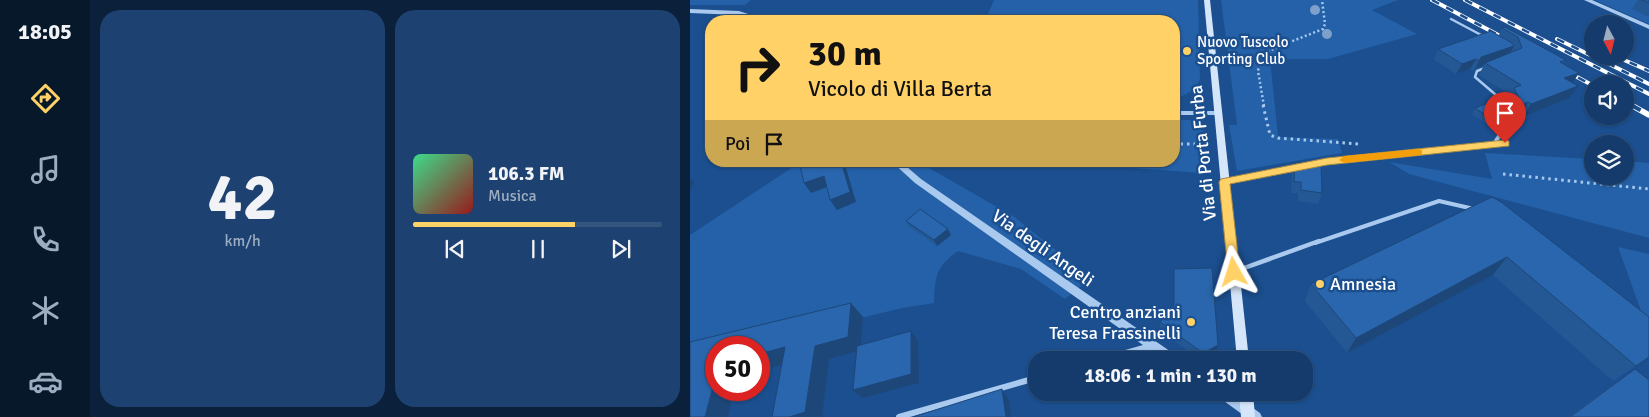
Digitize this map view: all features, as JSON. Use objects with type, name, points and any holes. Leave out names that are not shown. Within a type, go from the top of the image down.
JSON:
[{"type":"main road","name":"Via di Porta Furba","points":[[1207,0],[1242,351]]},
{"type":"main road","points":[[1248,401],[1251,415]]},
{"type":"street","points":[[1587,0],[1649,27]]},
{"type":"street","points":[[690,11],[739,13],[746,15]]},
{"type":"street","points":[[1180,113],[1218,113]]},
{"type":"street","name":"Via degli Angeli","points":[[902,167],[926,186],[1160,351]]},
{"type":"street","points":[[1134,351],[1152,346]]},
{"type":"street","points":[[898,417],[1028,380]]},
{"type":"street","points":[[1233,401],[1251,415]]},
{"type":"lane","points":[[1451,19],[1484,37]]},
{"type":"lane","points":[[1490,67],[1477,71],[1475,76],[1503,98],[1504,104]]},
{"type":"lane","points":[[1494,144],[1501,133],[1512,123],[1505,109]]},
{"type":"lane","points":[[1225,182],[1327,161],[1505,143]]},
{"type":"lane","points":[[1234,272],[1392,215],[1439,202],[1478,210]]},
{"type":"path","points":[[1322,0],[1325,24],[1323,29],[1306,38],[1268,51],[1261,56],[1258,71],[1267,129],[1270,135],[1278,138],[1365,145]]},
{"type":"path","points":[[1180,144],[1196,144]]},
{"type":"path","points":[[1503,174],[1649,189]]},
{"type":"shaded area","points":[[690,0],[751,0],[745,5],[690,5]]},
{"type":"shaded area","name":"Nuovo Tuscolo Sporting Club","points":[[994,0],[1198,0],[1200,80],[1192,91],[1180,97],[1180,15],[988,15]]},
{"type":"shaded area","points":[[1221,0],[1398,0],[1372,10],[1417,34],[1328,59],[1270,59],[1278,137],[1338,139],[1342,153],[1237,171],[1229,125],[1237,125]]},
{"type":"shaded area","points":[[1595,0],[1649,0],[1649,24],[1634,17],[1634,15],[1629,15]]},
{"type":"shaded area","points":[[1180,120],[1203,120],[1203,173],[1116,167],[1180,167]]},
{"type":"shaded area","points":[[1485,153],[1584,159],[1584,185],[1634,185],[1634,162],[1649,163],[1649,238],[1409,174],[1389,162],[1492,179]]},
{"type":"shaded area","points":[[793,167],[927,167],[1013,216],[1091,278],[1065,299],[1021,269],[958,251],[945,262],[938,273],[934,303],[902,308],[770,340],[770,336],[705,336],[705,354],[690,361],[690,235]]},
{"type":"shaded area","points":[[1618,247],[1649,254],[1649,333]]},
{"type":"building","points":[[1505,27],[1566,60],[1560,62],[1579,73],[1564,78],[1578,86],[1531,104],[1528,102],[1522,105],[1514,88],[1521,85],[1485,63],[1522,48],[1518,37],[1502,28]]},
{"type":"building","points":[[1491,31],[1514,46],[1481,57],[1479,61],[1476,59],[1462,64],[1438,49]]},
{"type":"building","points":[[1505,97],[1511,114],[1494,121],[1475,108]]},
{"type":"building","points":[[1295,162],[1321,165],[1322,193],[1301,190],[1301,182],[1294,182]]},
{"type":"building","points":[[800,167],[843,167],[850,192],[830,200],[824,176],[804,183]]},
{"type":"building","points":[[1492,197],[1649,317],[1649,357],[1636,366],[1507,257],[1356,338],[1311,284]]},
{"type":"building","points":[[920,209],[948,229],[934,240],[906,221]]},
{"type":"building","name":"Centro anziani Teresa Frassinelli","points":[[1212,268],[1218,345],[1207,351],[1200,351],[1160,322],[1174,305],[1174,269]]},
{"type":"building","points":[[851,303],[848,337],[815,346],[805,412],[789,417],[772,417],[785,347],[770,351],[770,336],[715,336]]},
{"type":"building","points":[[911,331],[911,374],[853,390],[857,346]]},
{"type":"building","points":[[705,338],[705,401],[709,401],[705,417],[690,417],[690,342]]},
{"type":"building","points":[[1635,369],[1649,380],[1649,417],[1570,417]]},
{"type":"building","points":[[1002,389],[1006,417],[913,417]]},
{"type":"railway","points":[[1432,0],[1504,38]]},
{"type":"railway","points":[[1465,0],[1649,94]]},
{"type":"railway","points":[[1557,39],[1584,52]]},
{"type":"railway","points":[[1634,64],[1649,71]]},
{"type":"railway","points":[[1611,65],[1649,84]]},
{"type":"railway","points":[[1564,70],[1584,81]]},
{"type":"railway","points":[[1634,107],[1649,115]]},
{"type":"slow traffic","points":[[1344,160],[1419,152]]},
{"type":"place","name":"Nuovo Tuscolo Sporting Club","points":[[1187,51]]},
{"type":"place","name":"Amnesia","points":[[1320,284]]},
{"type":"place","name":"Centro anziani Teresa Frassinelli","points":[[1191,322]]},
{"type":"route","points":[[1234,272],[1225,182],[1327,161],[1505,143]]}]
